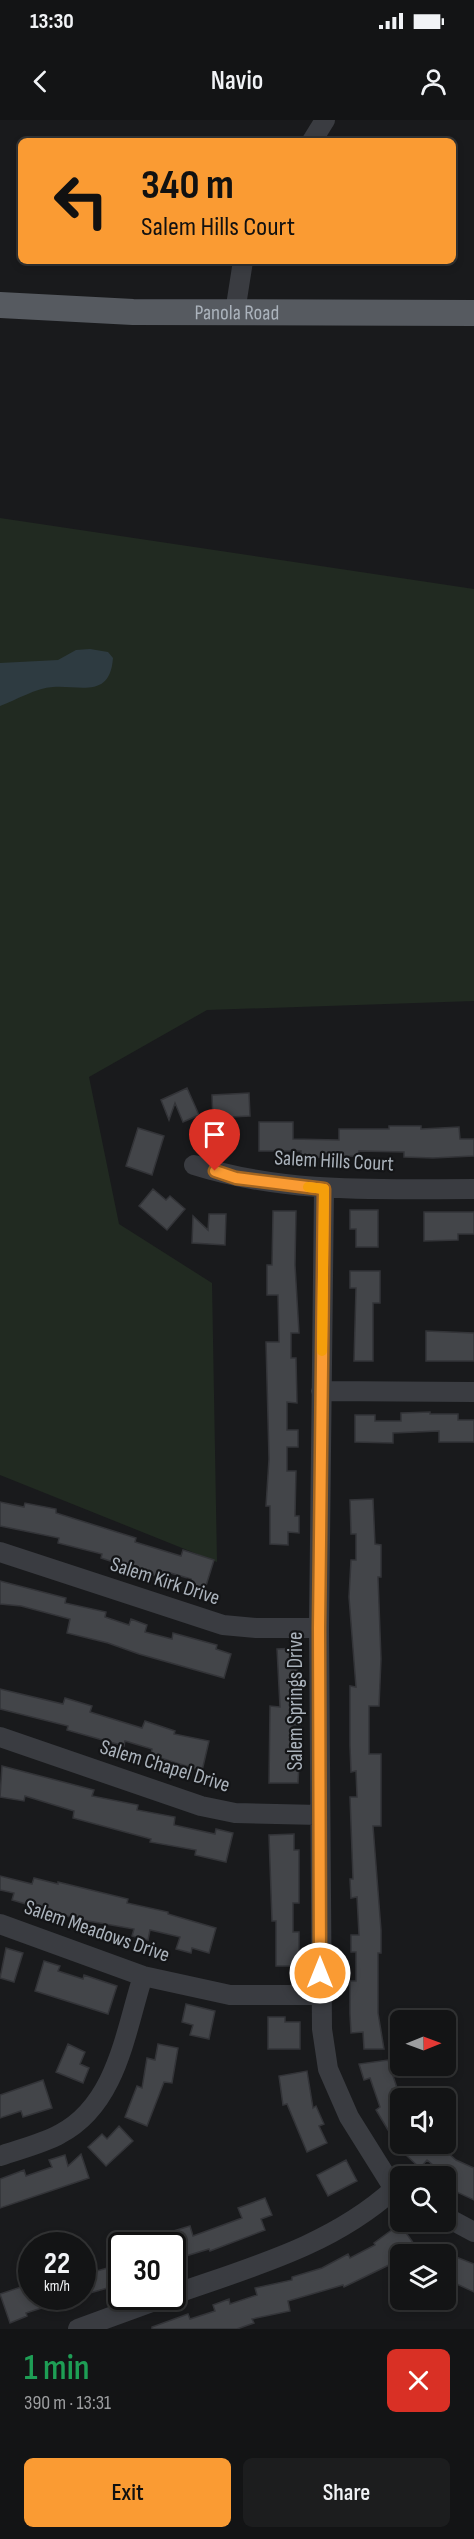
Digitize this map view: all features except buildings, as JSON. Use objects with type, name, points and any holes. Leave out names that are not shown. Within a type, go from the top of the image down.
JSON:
[{"type":"main road","name":"Panola Road","points":[[0,305],[133,312],[474,312]]},
{"type":"street","points":[[314,138],[325,120]]},
{"type":"street","points":[[235,312],[243,264]]},
{"type":"street","name":"Salem Hills Court","points":[[194,1165],[236,1178],[324,1189],[474,1189]]},
{"type":"street","name":"Salem Springs Drive","points":[[324,1189],[319,1628],[320,1995],[328,2069],[349,2117],[390,2180]]},
{"type":"street","points":[[321,1391],[474,1392]]},
{"type":"street","name":"Salem Kirk Drive","points":[[0,1552],[223,1625],[256,1628],[319,1628]]},
{"type":"street","name":"Salem Chapel Drive","points":[[0,1737],[201,1806],[235,1813],[320,1815]]},
{"type":"street","name":"Salem Meadows Drive","points":[[0,1924],[143,1976],[230,1995],[320,1995]]},
{"type":"street","points":[[0,2156],[61,2134],[91,2110],[109,2087],[143,1976]]},
{"type":"street","points":[[186,2290],[302,2248],[338,2232],[390,2196]]},
{"type":"street","points":[[456,2222],[474,2232]]},
{"type":"street","points":[[78,2329],[131,2310]]},
{"type":"shaded area","points":[[0,518],[474,589],[474,1001],[207,1010],[89,1077],[119,1224],[212,1283],[217,1562],[0,1475]]},
{"type":"shaded area","points":[[90,649],[108,652],[113,658],[111,671],[100,685],[83,688],[46,688],[0,706],[0,663],[58,660],[76,650]]},
{"type":"slow traffic","points":[[308,1187],[324,1189],[322,1351]]},
{"type":"route","points":[[215,1171],[236,1178],[324,1189],[319,1628],[320,1973]]}]
